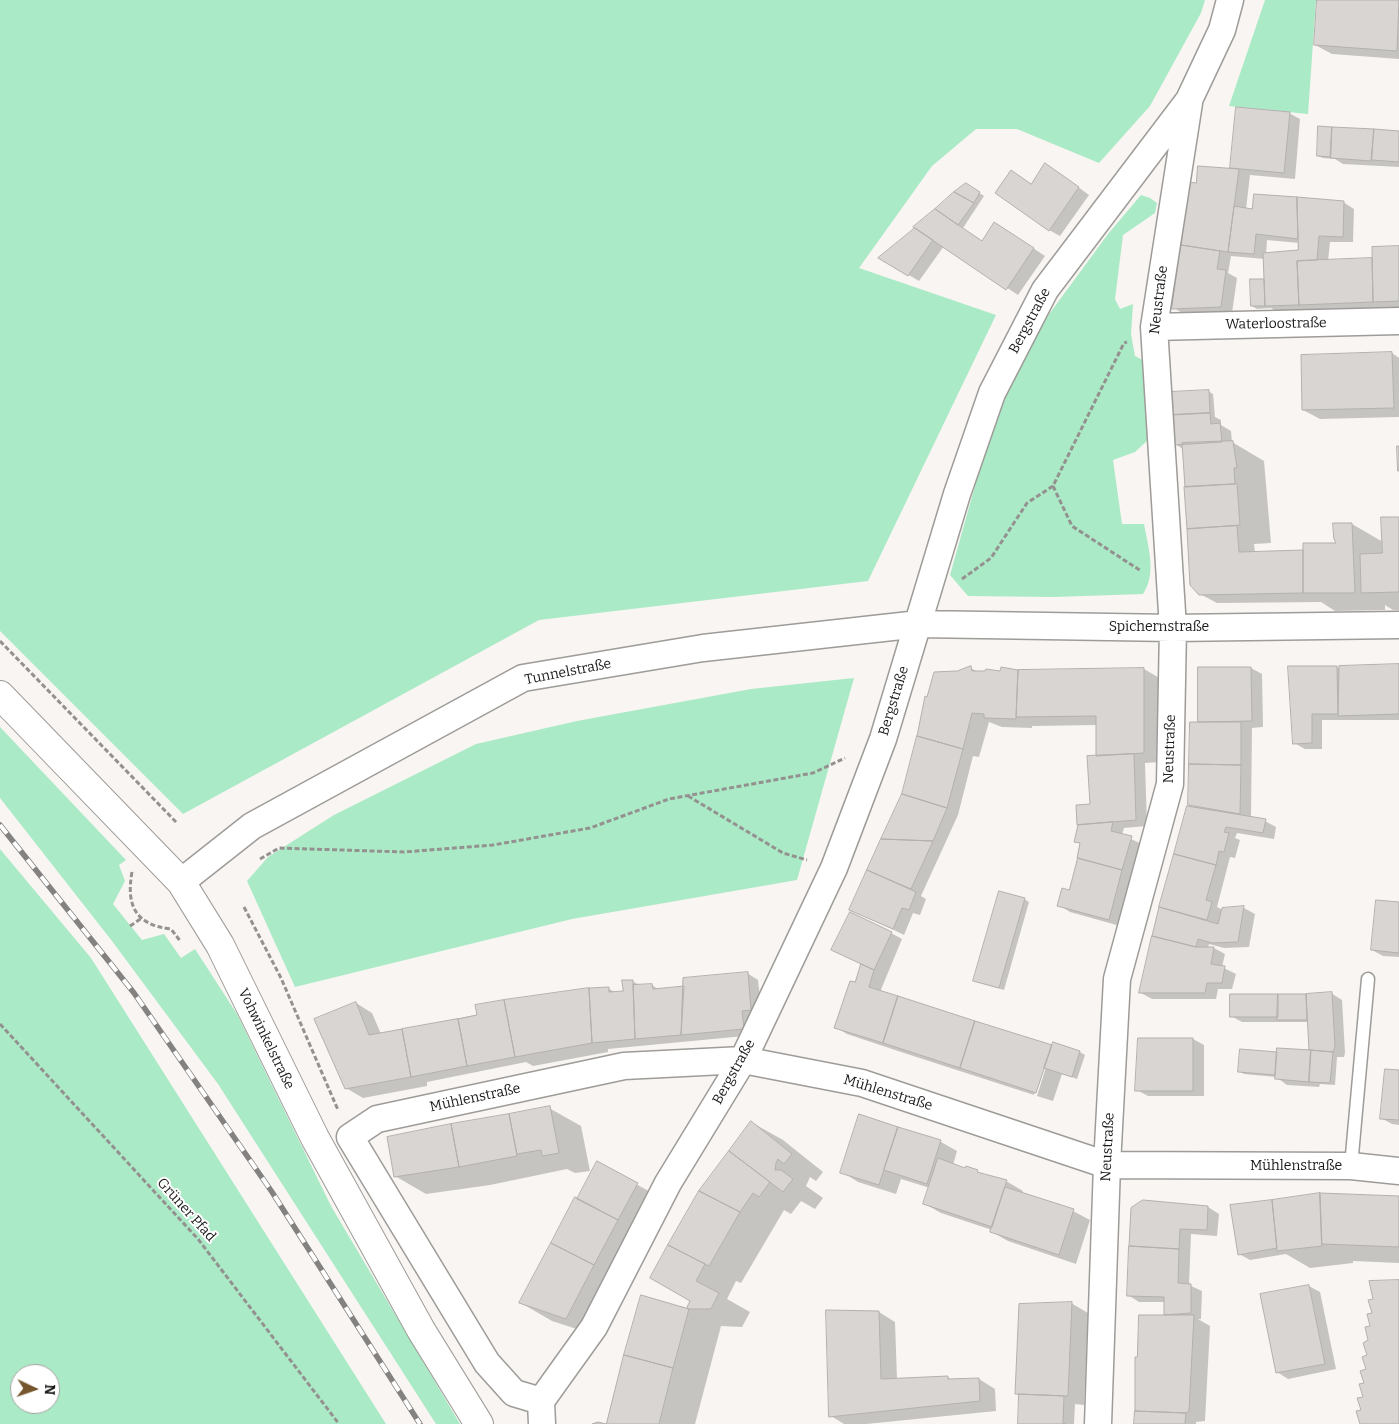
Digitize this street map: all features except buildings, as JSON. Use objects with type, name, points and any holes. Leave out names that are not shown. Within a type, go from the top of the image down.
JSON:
[{"type":"main road","name":"Vohwinkelstraße","points":[[0,695],[181,882],[220,945],[320,1147],[421,1330],[478,1424]]},
{"type":"street","name":"Bergstraße","points":[[542,1412],[594,1327],[668,1183],[743,1060],[834,868],[883,739],[957,494],[992,393],[1045,290],[1189,100],[1222,30],[1230,0]]},
{"type":"street","name":"Neustraße","points":[[1098,1424],[1107,1165],[1117,979],[1170,784],[1173,628],[1154,330],[1189,100]]},
{"type":"street","name":"Waterloostraße","points":[[1154,330],[1399,321]]},
{"type":"street","name":"Spichernstraße","points":[[921,614],[1173,628],[1399,625]]},
{"type":"street","name":"Tunnelstraße","points":[[181,882],[252,826],[523,678],[921,614]]},
{"type":"street","name":"Mühlenstraße","points":[[350,1137],[376,1119],[624,1066],[743,1060],[862,1082],[1107,1165],[1351,1166],[1399,1171]]},
{"type":"street","points":[[350,1137],[487,1363],[514,1393],[542,1412]]},
{"type":"lane","points":[[1351,1166],[1368,979]]},
{"type":"path","points":[[921,614],[991,558],[1027,503],[1054,486],[1124,343],[1154,330]]},
{"type":"path","points":[[1054,486],[1072,526],[1171,589]]},
{"type":"path","points":[[0,641],[177,823]]},
{"type":"path","points":[[259,860],[279,848],[404,852],[493,845],[590,828],[660,802],[687,795],[813,773],[883,739]]},
{"type":"path","points":[[687,795],[783,853],[834,868]]},
{"type":"path","points":[[133,868],[130,901],[142,918],[155,927],[171,928],[182,944],[189,940]]},
{"type":"path","points":[[244,907],[280,978],[350,1137]]},
{"type":"path","points":[[130,926],[142,918]]},
{"type":"path","name":"Grüner Pfad","points":[[0,1024],[198,1239],[339,1424]]},
{"type":"green space","points":[[0,0],[1205,0],[1201,13],[1150,106],[1099,163],[1017,129],[976,129],[932,166],[859,268],[996,315],[868,581],[539,620],[183,814],[0,631]]},
{"type":"green space","points":[[1265,0],[1316,0],[1308,114],[1229,106]]},
{"type":"green space","points":[[1141,195],[1157,203],[1155,213],[1123,235],[1115,299],[1120,309],[1133,304],[1131,334],[1135,356],[1146,362],[1150,438],[1135,452],[1113,460],[1122,524],[1144,524],[1151,569],[1147,586],[1143,594],[1054,597],[968,596],[950,575],[1002,390],[1036,332],[1108,234]]},
{"type":"green space","points":[[854,678],[797,880],[572,919],[295,987],[247,881],[268,857],[334,815],[476,744],[577,721],[751,689]]},
{"type":"green space","points":[[0,727],[126,860],[119,865],[125,881],[113,904],[142,940],[164,934],[181,958],[195,949],[237,1014],[331,1206],[460,1424],[436,1424],[218,1084],[112,941],[0,798]]},
{"type":"green space","points":[[0,849],[91,958],[386,1424],[0,1424]]},
{"type":"railway","points":[[0,825],[134,993],[272,1192],[420,1424]]}]
